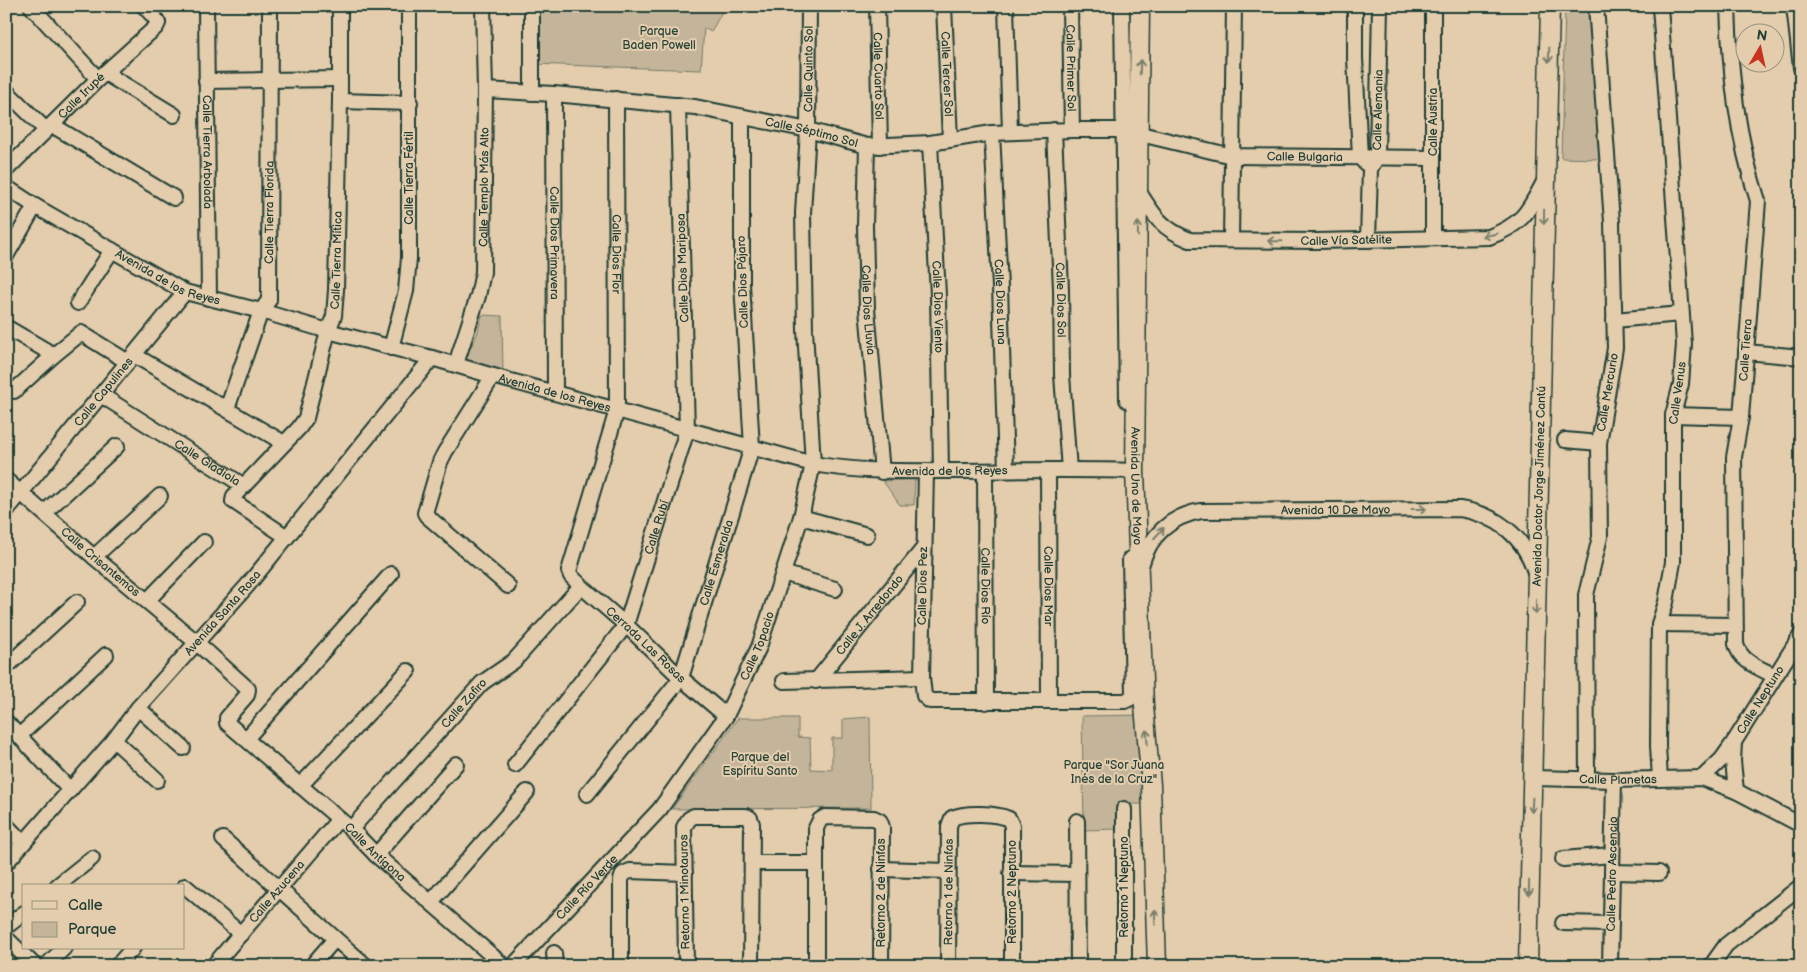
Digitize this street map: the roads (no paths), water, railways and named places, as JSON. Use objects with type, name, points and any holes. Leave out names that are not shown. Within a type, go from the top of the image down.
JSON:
[{"type":"main road","name":"Avenida Uno de Mayo","points":[[1140,6],[1131,132],[1139,192],[1132,471],[1139,577],[1138,681],[1144,706],[1151,790],[1156,966]]},
{"type":"main road","name":"Avenida Doctor Jorge Jiménez Cantú","points":[[1526,963],[1534,778],[1536,576],[1550,6]]},
{"type":"street","points":[[31,6],[102,76],[174,115]]},
{"type":"street","name":"Calle Irupé","points":[[6,170],[102,76],[156,27],[158,23],[144,6]]},
{"type":"street","name":"Calle Tierra Arbolada","points":[[206,6],[208,298]]},
{"type":"street","name":"Calle Tierra Florida","points":[[228,409],[261,311],[269,300],[270,6]]},
{"type":"street","name":"Calle Tierra Mítica","points":[[244,486],[299,428],[306,418],[328,331],[334,316],[340,100],[340,6]]},
{"type":"street","name":"Calle Tierra Fértil","points":[[391,348],[406,291],[409,258],[409,6]]},
{"type":"street","name":"Calle Templo Más Alto","points":[[456,364],[478,296],[483,272],[484,6]]},
{"type":"street","points":[[532,6],[532,93]]},
{"type":"street","name":"Calle Quinto Sol","points":[[809,6],[808,130],[803,223],[805,330],[813,464]]},
{"type":"street","name":"Calle Cuarto Sol","points":[[874,146],[877,6]]},
{"type":"street","name":"Calle Tercer Sol","points":[[944,6],[950,140]]},
{"type":"street","points":[[1006,6],[1010,132]]},
{"type":"street","name":"Calle Primer Sol","points":[[1070,6],[1072,130]]},
{"type":"street","points":[[986,702],[1125,701],[1131,698],[1138,681],[1132,471],[1131,132],[1122,6]]},
{"type":"street","points":[[1231,240],[1234,6]]},
{"type":"street","points":[[1355,6],[1355,58],[1360,157]]},
{"type":"street","name":"Calle Alemania","points":[[1368,240],[1380,6]]},
{"type":"street","name":"Calle Austria","points":[[1433,6],[1433,238]]},
{"type":"street","name":"Calle Mercurio","points":[[1587,779],[1586,595],[1600,537],[1599,443],[1615,348],[1612,222],[1596,6]]},
{"type":"street","name":"Calle Venus","points":[[1660,6],[1684,344],[1681,384],[1673,415],[1673,562],[1666,602],[1659,624],[1658,746],[1660,779]]},
{"type":"street","name":"Calle Tierra","points":[[1728,6],[1729,46],[1737,122],[1758,201],[1741,417],[1734,457],[1735,625],[1738,651],[1754,666],[1775,676]]},
{"type":"street","points":[[1794,6],[1801,68]]},
{"type":"street","points":[[206,81],[340,79]]},
{"type":"street","points":[[6,90],[49,127],[174,198]]},
{"type":"street","name":"Calle Séptimo Sol","points":[[485,90],[678,105],[742,116],[874,146],[930,143],[1010,132],[1054,130],[1131,132]]},
{"type":"street","name":"Calle Dios Primavera","points":[[554,94],[555,392]]},
{"type":"street","name":"Calle Dios Flor","points":[[616,99],[617,410]]},
{"type":"street","points":[[340,100],[410,103]]},
{"type":"street","name":"Calle Dios Mariposa","points":[[678,105],[687,430]]},
{"type":"street","name":"Calle Dios Pájaro","points":[[742,116],[742,284],[752,448]]},
{"type":"street","name":"Calle Dios Sol","points":[[1054,130],[1061,289],[1062,375],[1069,470]]},
{"type":"street","name":"Calle Bulgaria","points":[[1131,132],[1232,156],[1360,157],[1373,163],[1433,158]]},
{"type":"street","name":"Calle Dios Luna","points":[[992,134],[1000,286],[1006,470]]},
{"type":"street","name":"Calle Dios Viento","points":[[930,143],[938,295],[941,471]]},
{"type":"street","name":"Calle Dios Lluvia","points":[[874,146],[865,226],[867,309],[882,472]]},
{"type":"street","name":"Calle Vía Satélite","points":[[1139,192],[1161,223],[1174,234],[1190,240],[1368,240],[1489,237],[1506,231],[1519,222],[1528,212],[1545,179]]},
{"type":"street","name":"Avenida de los Reyes","points":[[6,187],[185,292],[456,364],[493,376],[813,464],[846,470],[882,472],[1006,470],[1132,471]]},
{"type":"street","points":[[6,256],[36,206]]},
{"type":"street","points":[[78,303],[112,250]]},
{"type":"street","name":"Calle Capulines","points":[[6,511],[185,292]]},
{"type":"street","points":[[1614,320],[1681,314]]},
{"type":"street","points":[[6,327],[54,355]]},
{"type":"street","points":[[14,392],[81,333],[228,409],[284,444]]},
{"type":"street","points":[[1746,352],[1801,357]]},
{"type":"street","name":"Avenida Santa Rosa","points":[[6,863],[114,740],[138,708],[247,586],[432,358]]},
{"type":"street","points":[[493,376],[440,462],[425,513],[508,586]]},
{"type":"street","name":"Calle Gladiola","points":[[101,395],[244,486],[234,496],[233,501],[236,505],[287,537]]},
{"type":"street","name":"Cerrada Las Rosas","points":[[617,410],[569,571],[581,586],[626,625],[681,678],[726,716]]},
{"type":"street","points":[[1673,415],[1741,417]]},
{"type":"street","name":"Calle Rubí","points":[[626,625],[687,430]]},
{"type":"street","points":[[1565,440],[1599,443]]},
{"type":"street","points":[[45,512],[117,446]]},
{"type":"street","name":"Calle Esmeralda","points":[[681,678],[752,448]]},
{"type":"street","name":"Calle Topacio","points":[[660,809],[726,716],[760,647],[801,516],[813,464]]},
{"type":"street","name":"Calle Dios Mar","points":[[1048,470],[1049,701]]},
{"type":"street","name":"Calle Dios Pez","points":[[926,471],[923,549],[923,692],[927,699],[934,702],[986,702]]},
{"type":"street","name":"Calle Dios Río","points":[[985,471],[986,702]]},
{"type":"street","name":"Calle Crisantemos","points":[[6,480],[196,642]]},
{"type":"street","points":[[94,557],[160,496]]},
{"type":"street","name":"Avenida 10 De Mayo","points":[[1139,577],[1146,550],[1157,534],[1171,522],[1201,510],[1450,509],[1479,513],[1505,527],[1525,548],[1536,576]]},
{"type":"street","points":[[801,516],[867,534]]},
{"type":"street","points":[[147,601],[204,542]]},
{"type":"street","name":"Calle J. Arredondo","points":[[816,681],[923,549]]},
{"type":"street","points":[[783,573],[835,589]]},
{"type":"street","points":[[246,739],[391,574]]},
{"type":"street","name":"Calle Zafiro","points":[[352,828],[482,683],[514,660],[581,586]]},
{"type":"street","points":[[6,667],[77,602]]},
{"type":"street","points":[[1659,624],[1735,625]]},
{"type":"street","points":[[515,765],[626,625]]},
{"type":"street","name":"Calle Neptuno","points":[[1702,778],[1722,758],[1734,742],[1801,634]]},
{"type":"street","name":"Calle Antígona","points":[[196,642],[248,689],[247,695],[226,720],[300,786],[352,828],[376,855],[504,966]]},
{"type":"street","points":[[19,736],[106,655]]},
{"type":"street","points":[[300,786],[408,671]]},
{"type":"street","points":[[784,680],[816,681],[922,677]]},
{"type":"street","points":[[587,794],[681,678]]},
{"type":"street","points":[[138,708],[183,748]]},
{"type":"street","points":[[6,722],[70,790]]},
{"type":"street","points":[[114,740],[157,780]]},
{"type":"street","name":"Calle Neptuno","points":[[1734,742],[1733,761],[1736,791]]},
{"type":"street","points":[[376,855],[456,764]]},
{"type":"street","name":"Calle Planetas","points":[[1534,778],[1614,780],[1702,778]]},
{"type":"street","points":[[1702,778],[1736,791],[1801,824]]},
{"type":"street","name":"Calle Pedro Ascencio","points":[[1610,966],[1614,780]]},
{"type":"street","points":[[432,902],[527,792]]},
{"type":"street","name":"Retorno 1 Neptuno","points":[[1124,808],[1124,966]]},
{"type":"street","name":"Calle Río Verde","points":[[513,966],[660,809]]},
{"type":"street","name":"Retorno 1 de Ninfas","points":[[948,966],[949,826],[952,818],[960,814],[1002,816],[1009,819]]},
{"type":"street","name":"Retorno 1 Minotauros","points":[[686,966],[684,827],[689,819],[694,816],[746,816],[750,818],[752,824],[752,863]]},
{"type":"street","name":"Retorno 2 de Ninfas","points":[[816,863],[816,828],[820,820],[825,817],[874,818],[880,820],[882,869],[881,966]]},
{"type":"street","name":"Calle Azucena","points":[[213,966],[339,819]]},
{"type":"street","name":"Retorno 2 Neptuno","points":[[1009,819],[1012,826],[1012,966]]},
{"type":"street","points":[[1077,821],[1078,966]]},
{"type":"street","points":[[6,825],[24,843]]},
{"type":"street","points":[[223,839],[366,966]]},
{"type":"street","points":[[1563,859],[1612,855]]},
{"type":"street","points":[[60,884],[92,858]]},
{"type":"street","points":[[751,966],[752,863],[816,863],[816,966]]},
{"type":"street","points":[[882,869],[948,871]]},
{"type":"street","points":[[621,966],[621,880],[623,874],[630,871],[685,873]]},
{"type":"street","points":[[1612,872],[1659,873]]},
{"type":"street","points":[[1011,873],[1077,874]]},
{"type":"street","points":[[185,886],[241,934]]},
{"type":"street","points":[[1711,966],[1726,945],[1801,886]]},
{"type":"street","points":[[6,927],[22,915]]},
{"type":"street","points":[[1563,923],[1611,924]]},
{"type":"street","points":[[6,938],[30,964]]},
{"type":"street","points":[[314,963],[335,939]]},
{"type":"street","points":[[46,966],[62,950]]},
{"type":"street","points":[[117,966],[131,950]]},
{"type":"park label","name":"Parque Baden Powell","points":[[659,38]]},
{"type":"park label","name":"Parque del Espíritu Santo","points":[[760,764]]},
{"type":"park label","name":"Parque \"Sor Juana Inés de la Cruz\"","points":[[1114,772]]}]
